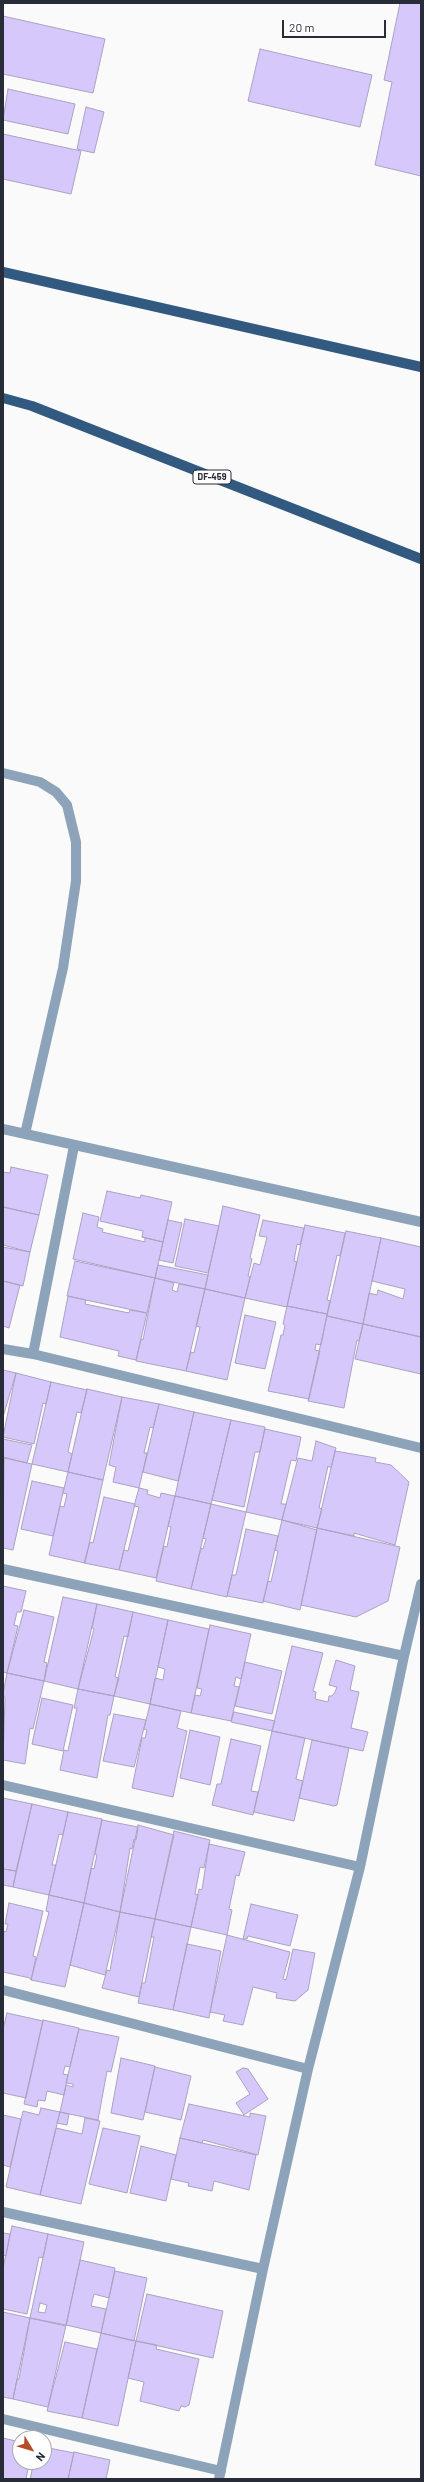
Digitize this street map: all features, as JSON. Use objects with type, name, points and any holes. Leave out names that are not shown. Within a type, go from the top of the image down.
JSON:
[{"type":"main road","points":[[3,272],[421,367]]},
{"type":"main road","name":"DF-459","points":[[3,398],[32,406],[421,559]]},
{"type":"street","points":[[3,773],[40,782],[56,792],[67,805],[76,842],[76,881],[63,968],[25,1134]]},
{"type":"street","points":[[3,1129],[421,1222]]},
{"type":"street","points":[[33,1354],[74,1146]]},
{"type":"street","points":[[3,1349],[33,1354],[421,1448]]},
{"type":"street","points":[[3,1569],[404,1656]]},
{"type":"street","points":[[3,2419],[220,2475],[263,2269],[308,2069],[360,1867],[404,1656],[421,1584]]},
{"type":"street","points":[[3,1784],[360,1867]]},
{"type":"street","points":[[3,1990],[308,2069]]},
{"type":"street","points":[[3,2212],[263,2269]]},
{"type":"building","points":[[400,3],[421,3],[421,176],[375,165],[392,82],[384,80]]},
{"type":"building","points":[[3,16],[105,39],[93,93],[3,74]]},
{"type":"building","points":[[260,49],[372,75],[360,127],[248,101]]},
{"type":"building","points":[[8,89],[75,104],[68,134],[3,120]]},
{"type":"building","points":[[86,107],[104,112],[94,153],[77,149]]},
{"type":"building","points":[[3,134],[81,151],[71,194],[3,179]]},
{"type":"building","points":[[11,1167],[48,1175],[39,1215],[3,1207],[3,1172],[10,1173]]},
{"type":"building","points":[[107,1191],[140,1198],[141,1195],[172,1202],[163,1242],[142,1237],[143,1231],[100,1221]]},
{"type":"building","points":[[223,1206],[260,1215],[250,1258],[252,1259],[248,1276],[250,1277],[245,1298],[205,1289]]},
{"type":"building","points":[[3,1207],[39,1215],[30,1252],[3,1245]]},
{"type":"building","points":[[83,1213],[99,1217],[97,1227],[103,1229],[102,1232],[145,1242],[145,1238],[142,1237],[163,1242],[155,1278],[73,1259]]},
{"type":"building","points":[[185,1219],[219,1226],[208,1273],[175,1266]]},
{"type":"building","points":[[168,1220],[182,1223],[173,1263],[159,1260]]},
{"type":"building","points":[[263,1220],[304,1228],[300,1245],[297,1244],[294,1261],[297,1262],[287,1307],[245,1298],[254,1263],[260,1265],[267,1237],[259,1236]]},
{"type":"building","points":[[305,1225],[345,1233],[340,1256],[337,1255],[327,1300],[330,1301],[327,1314],[287,1306]]},
{"type":"building","points":[[346,1231],[381,1238],[363,1324],[327,1316]]},
{"type":"building","points":[[381,1238],[421,1247],[421,1337],[363,1324],[369,1293],[377,1295],[378,1290],[403,1299],[405,1289],[372,1281]]},
{"type":"building","points":[[3,1247],[30,1252],[23,1286],[3,1281]]},
{"type":"building","points":[[75,1261],[155,1278],[147,1313],[67,1296]]},
{"type":"building","points":[[158,1265],[208,1275],[205,1289],[155,1278]]},
{"type":"building","points":[[155,1278],[174,1283],[172,1290],[177,1292],[179,1284],[205,1289],[186,1371],[136,1361],[141,1339],[143,1340]]},
{"type":"building","points":[[3,1281],[20,1285],[9,1328],[3,1326]]},
{"type":"building","points":[[205,1289],[245,1298],[227,1380],[186,1371],[191,1352],[194,1353],[200,1327],[196,1326]]},
{"type":"building","points":[[68,1296],[86,1300],[85,1304],[129,1313],[130,1310],[147,1313],[136,1360],[118,1356],[119,1351],[60,1337]]},
{"type":"building","points":[[287,1306],[327,1314],[321,1345],[316,1344],[315,1350],[320,1351],[309,1399],[268,1391],[281,1335],[283,1335],[285,1325],[283,1324]]},
{"type":"building","points":[[245,1315],[276,1322],[265,1369],[235,1363]]},
{"type":"building","points":[[327,1316],[363,1324],[359,1341],[357,1340],[344,1408],[308,1401]]},
{"type":"building","points":[[363,1324],[421,1337],[421,1374],[355,1359]]},
{"type":"building","points":[[3,1370],[16,1373],[3,1417]]},
{"type":"building","points":[[16,1373],[51,1382],[46,1404],[43,1403],[34,1444],[3,1437]]},
{"type":"building","points":[[51,1382],[87,1390],[81,1413],[77,1412],[68,1452],[72,1454],[68,1472],[32,1464]]},
{"type":"building","points":[[87,1389],[122,1397],[103,1480],[68,1472]]},
{"type":"building","points":[[122,1397],[159,1404],[153,1428],[150,1427],[144,1453],[147,1453],[139,1488],[113,1482],[116,1467],[109,1465]]},
{"type":"building","points":[[159,1404],[194,1412],[178,1481],[143,1472]]},
{"type":"building","points":[[194,1412],[231,1420],[211,1504],[175,1496]]},
{"type":"building","points":[[231,1420],[265,1427],[260,1452],[255,1452],[244,1507],[212,1500]]},
{"type":"building","points":[[265,1429],[301,1437],[296,1461],[291,1460],[281,1504],[286,1504],[282,1520],[246,1512]]},
{"type":"building","points":[[3,1439],[32,1445],[27,1463],[3,1457]]},
{"type":"building","points":[[316,1441],[336,1448],[331,1468],[328,1466],[319,1508],[322,1509],[317,1528],[282,1520],[298,1458],[312,1461]]},
{"type":"building","points":[[335,1451],[376,1458],[375,1462],[391,1465],[409,1482],[395,1545],[354,1533],[354,1536],[317,1528]]},
{"type":"building","points":[[4,1458],[32,1464],[13,1550],[3,1548]]},
{"type":"building","points":[[68,1472],[103,1480],[85,1563],[49,1555],[60,1506],[64,1507],[67,1494],[63,1493]]},
{"type":"building","points":[[32,1481],[64,1488],[53,1536],[21,1529]]},
{"type":"building","points":[[139,1488],[148,1490],[147,1494],[160,1498],[161,1493],[175,1496],[156,1578],[119,1570],[124,1550],[128,1551],[139,1507],[134,1506]]},
{"type":"building","points":[[175,1496],[211,1504],[191,1589],[156,1581],[164,1546],[167,1547],[171,1527],[168,1526]]},
{"type":"building","points":[[104,1497],[135,1504],[119,1570],[84,1563],[90,1542],[93,1543]]},
{"type":"building","points":[[211,1504],[246,1512],[227,1597],[191,1589],[201,1548],[203,1549],[206,1539],[203,1538]]},
{"type":"building","points":[[282,1520],[317,1530],[300,1610],[263,1601],[268,1581],[271,1582],[278,1551],[275,1550]]},
{"type":"building","points":[[317,1528],[400,1547],[388,1601],[356,1617],[301,1605]]},
{"type":"building","points":[[246,1529],[278,1536],[263,1603],[227,1596],[232,1575],[236,1575]]},
{"type":"building","points":[[3,1586],[26,1591],[21,1612],[17,1612],[14,1625],[18,1626],[7,1673],[3,1672]]},
{"type":"building","points":[[63,1597],[97,1604],[78,1689],[44,1681]]},
{"type":"building","points":[[97,1604],[133,1612],[128,1637],[124,1636],[115,1677],[119,1678],[114,1696],[78,1689],[94,1629],[92,1628]]},
{"type":"building","points":[[24,1610],[54,1617],[44,1662],[47,1663],[44,1681],[7,1673]]},
{"type":"building","points":[[133,1612],[168,1620],[150,1704],[114,1696]]},
{"type":"building","points":[[168,1620],[209,1629],[191,1713],[150,1704],[155,1678],[163,1680],[165,1669],[158,1667]]},
{"type":"building","points":[[210,1625],[251,1634],[241,1679],[236,1677],[234,1686],[239,1687],[231,1721],[191,1713],[195,1695],[200,1696],[202,1689],[197,1688]]},
{"type":"building","points":[[292,1646],[323,1653],[313,1691],[316,1692],[315,1699],[328,1702],[329,1696],[332,1696],[335,1692],[337,1687],[329,1685],[336,1660],[355,1666],[350,1690],[359,1692],[351,1728],[368,1732],[363,1751],[272,1731]]},
{"type":"building","points":[[245,1662],[282,1671],[272,1714],[235,1706]]},
{"type":"building","points":[[7,1673],[44,1681],[33,1729],[30,1728],[25,1764],[3,1760],[5,1698],[3,1694]]},
{"type":"building","points":[[78,1689],[114,1696],[110,1715],[108,1715],[97,1778],[60,1770],[64,1750],[68,1751],[77,1708],[74,1708]]},
{"type":"building","points":[[42,1698],[73,1705],[63,1751],[32,1744]]},
{"type":"building","points":[[150,1704],[181,1711],[177,1728],[187,1731],[173,1797],[132,1788],[142,1738],[145,1738],[147,1730],[144,1729]]},
{"type":"building","points":[[234,1712],[275,1721],[272,1731],[231,1722]]},
{"type":"building","points":[[114,1714],[146,1720],[134,1767],[103,1761]]},
{"type":"building","points":[[190,1730],[220,1737],[210,1785],[180,1778]]},
{"type":"building","points":[[272,1731],[305,1738],[296,1779],[303,1781],[294,1821],[254,1812]]},
{"type":"building","points":[[231,1739],[261,1746],[251,1791],[258,1792],[253,1815],[212,1805],[217,1784],[221,1784]]},
{"type":"building","points":[[312,1740],[349,1748],[337,1805],[334,1806],[299,1798]]},
{"type":"building","points":[[3,1798],[32,1804],[16,1871],[3,1869]]},
{"type":"building","points":[[32,1804],[68,1812],[63,1835],[59,1834],[52,1865],[56,1865],[49,1895],[13,1887]]},
{"type":"building","points":[[68,1812],[102,1819],[84,1903],[49,1895]]},
{"type":"building","points":[[102,1820],[138,1827],[136,1840],[134,1839],[132,1849],[130,1848],[120,1912],[84,1903],[91,1868],[94,1869],[97,1855],[95,1854]]},
{"type":"building","points":[[138,1825],[174,1835],[155,1919],[120,1912]]},
{"type":"building","points":[[174,1831],[210,1840],[204,1868],[200,1867],[195,1894],[198,1895],[191,1927],[155,1919]]},
{"type":"building","points":[[209,1844],[245,1852],[239,1876],[236,1875],[229,1909],[232,1910],[227,1935],[191,1927],[199,1889],[202,1890]]},
{"type":"building","points":[[3,1869],[16,1871],[13,1887],[3,1885]]},
{"type":"building","points":[[49,1895],[84,1903],[65,1987],[31,1980],[49,1912],[46,1911]]},
{"type":"building","points":[[9,1903],[43,1911],[33,1956],[36,1957],[31,1980],[30,1978],[3,1972],[3,1931],[6,1932],[8,1924],[5,1924]]},
{"type":"building","points":[[84,1903],[120,1912],[105,1975],[70,1965]]},
{"type":"building","points":[[251,1904],[298,1915],[290,1946],[248,1936],[247,1939],[243,1939]]},
{"type":"building","points":[[120,1912],[155,1919],[139,1997],[102,1988],[107,1970],[110,1971]]},
{"type":"building","points":[[155,1919],[191,1927],[173,2010],[138,2003],[142,1983],[145,1983],[154,1937],[151,1937]]},
{"type":"building","points":[[227,1935],[290,1952],[283,1979],[286,1980],[293,1949],[315,1953],[308,1990],[295,2001],[276,1998],[277,1993],[253,1987],[243,2025],[223,2021],[225,2015],[210,2012]]},
{"type":"building","points":[[187,1944],[221,1951],[209,2018],[173,2010]]},
{"type":"building","points":[[7,2013],[43,2021],[26,2098],[3,2093],[3,2029]]},
{"type":"building","points":[[43,2020],[79,2028],[70,2067],[65,2066],[63,2074],[68,2075],[64,2095],[47,2091],[45,2101],[38,2100],[37,2107],[24,2104]]},
{"type":"building","points":[[79,2029],[119,2037],[111,2072],[107,2071],[98,2120],[60,2112],[66,2085],[73,2087],[73,2084],[66,2083]]},
{"type":"building","points":[[121,2058],[155,2066],[143,2120],[111,2113]]},
{"type":"building","points":[[155,2067],[191,2076],[181,2120],[145,2112]]},
{"type":"building","points":[[243,2068],[248,2069],[268,2099],[244,2115],[236,2103],[250,2094],[236,2072]]},
{"type":"building","points":[[189,2104],[250,2117],[250,2113],[266,2116],[258,2155],[203,2140],[202,2143],[180,2138]]},
{"type":"building","points":[[41,2108],[60,2112],[40,2195],[6,2187],[23,2111],[39,2115]]},
{"type":"building","points":[[60,2112],[69,2114],[67,2125],[57,2123]]},
{"type":"building","points":[[3,2115],[21,2119],[10,2167],[3,2165]]},
{"type":"building","points":[[85,2118],[100,2121],[81,2204],[40,2195],[56,2128],[82,2134]]},
{"type":"building","points":[[103,2128],[140,2136],[127,2193],[89,2184]]},
{"type":"building","points":[[180,2138],[256,2155],[249,2190],[214,2181],[212,2191],[188,2186],[189,2183],[171,2179]]},
{"type":"building","points":[[141,2146],[176,2155],[166,2201],[130,2193]]},
{"type":"building","points":[[12,2226],[48,2234],[43,2258],[39,2257],[27,2314],[3,2309],[3,2268]]},
{"type":"building","points":[[3,2233],[10,2234],[6,2256],[3,2255]]},
{"type":"building","points":[[48,2234],[84,2242],[66,2326],[30,2318]],"holes":[[[40,2303],[47,2305],[45,2313],[38,2312]]]},
{"type":"building","points":[[80,2260],[115,2268],[109,2298],[94,2294],[91,2306],[106,2309],[101,2333],[66,2325]]},
{"type":"building","points":[[115,2271],[147,2278],[134,2341],[101,2333]]},
{"type":"building","points":[[147,2294],[223,2311],[213,2358],[136,2341]]},
{"type":"building","points":[[3,2312],[30,2318],[13,2399],[3,2397]]},
{"type":"building","points":[[30,2318],[66,2325],[48,2407],[13,2399],[17,2379],[19,2379]]},
{"type":"building","points":[[101,2333],[136,2341],[118,2426],[82,2418]]},
{"type":"building","points":[[136,2341],[157,2345],[156,2349],[199,2359],[189,2405],[185,2407],[181,2406],[179,2411],[140,2401],[144,2382],[128,2378]]},
{"type":"building","points":[[65,2342],[97,2349],[82,2418],[47,2411]]},
{"type":"building","points":[[3,2438],[12,2440],[12,2470],[28,2470],[26,2479],[3,2479]]},
{"type":"building","points":[[52,2449],[74,2453],[68,2479],[30,2479],[32,2470],[52,2470]]},
{"type":"building","points":[[74,2452],[110,2460],[106,2479],[68,2479]]}]
